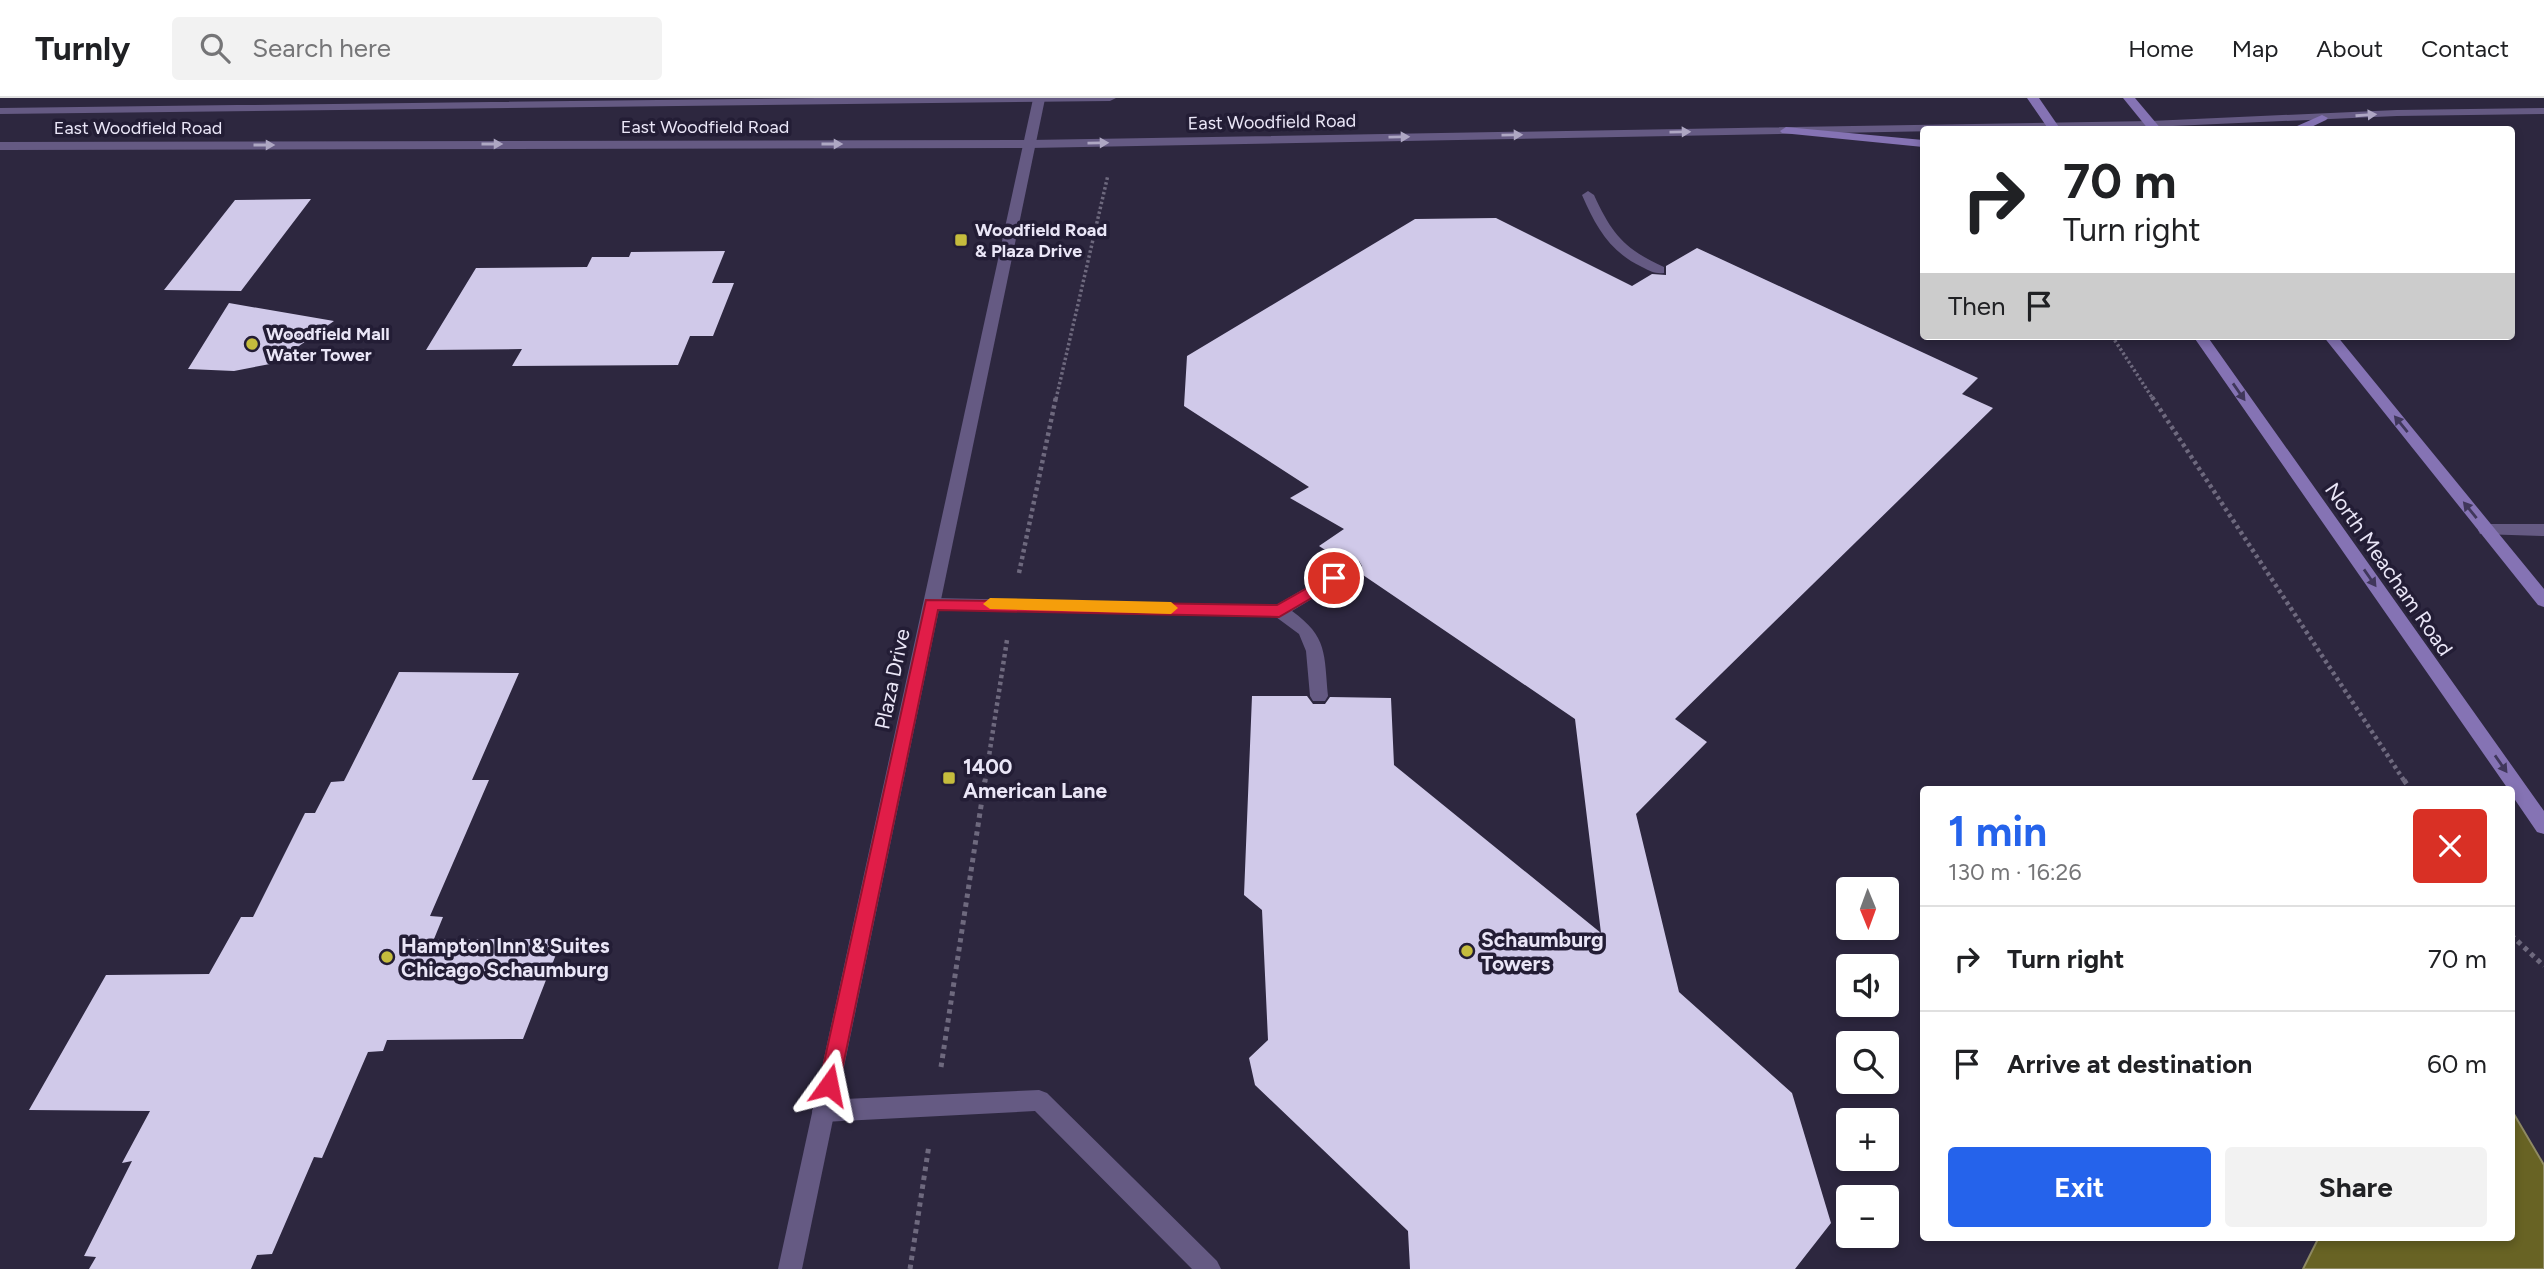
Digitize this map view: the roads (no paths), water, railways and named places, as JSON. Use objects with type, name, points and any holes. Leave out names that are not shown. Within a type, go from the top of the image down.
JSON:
[{"type":"main road","points":[[2033,98],[2053,126]]},
{"type":"main road","points":[[2129,98],[2153,126]]},
{"type":"main road","points":[[2303,126],[2322,118]]},
{"type":"main road","points":[[1786,131],[1920,144]]},
{"type":"main road","name":"North Meacham Road","points":[[2203,340],[2544,825]]},
{"type":"main road","points":[[2333,340],[2541,594]]},
{"type":"street","name":"East Woodfield Road","points":[[0,111],[1110,98]]},
{"type":"street","name":"Plaza Drive","points":[[790,1269],[1038,99]]},
{"type":"street","name":"East Woodfield Road","points":[[2173,126],[2397,113],[2544,111]]},
{"type":"street","name":"East Woodfield Road","points":[[0,146],[1030,144],[1920,130]]},
{"type":"street","points":[[1588,195],[1605,233],[1629,257],[1659,270]]},
{"type":"street","points":[[2486,530],[2544,530]]},
{"type":"street","points":[[932,604],[1279,611],[1352,567]]},
{"type":"street","points":[[1279,611],[1306,630],[1315,651],[1318,696]]},
{"type":"street","points":[[823,1111],[1039,1100],[1209,1269]]},
{"type":"place","name":"Woodfield Road & Plaza Drive","points":[[961,240]]},
{"type":"place","name":"Woodfield Mall Water Tower","points":[[252,344]]},
{"type":"place","name":"1400 American Lane","points":[[949,778]]},
{"type":"place","name":"Schaumburg Towers","points":[[1467,951]]},
{"type":"place","name":"Hampton Inn & Suites Chicago Schaumburg","points":[[387,957]]}]
